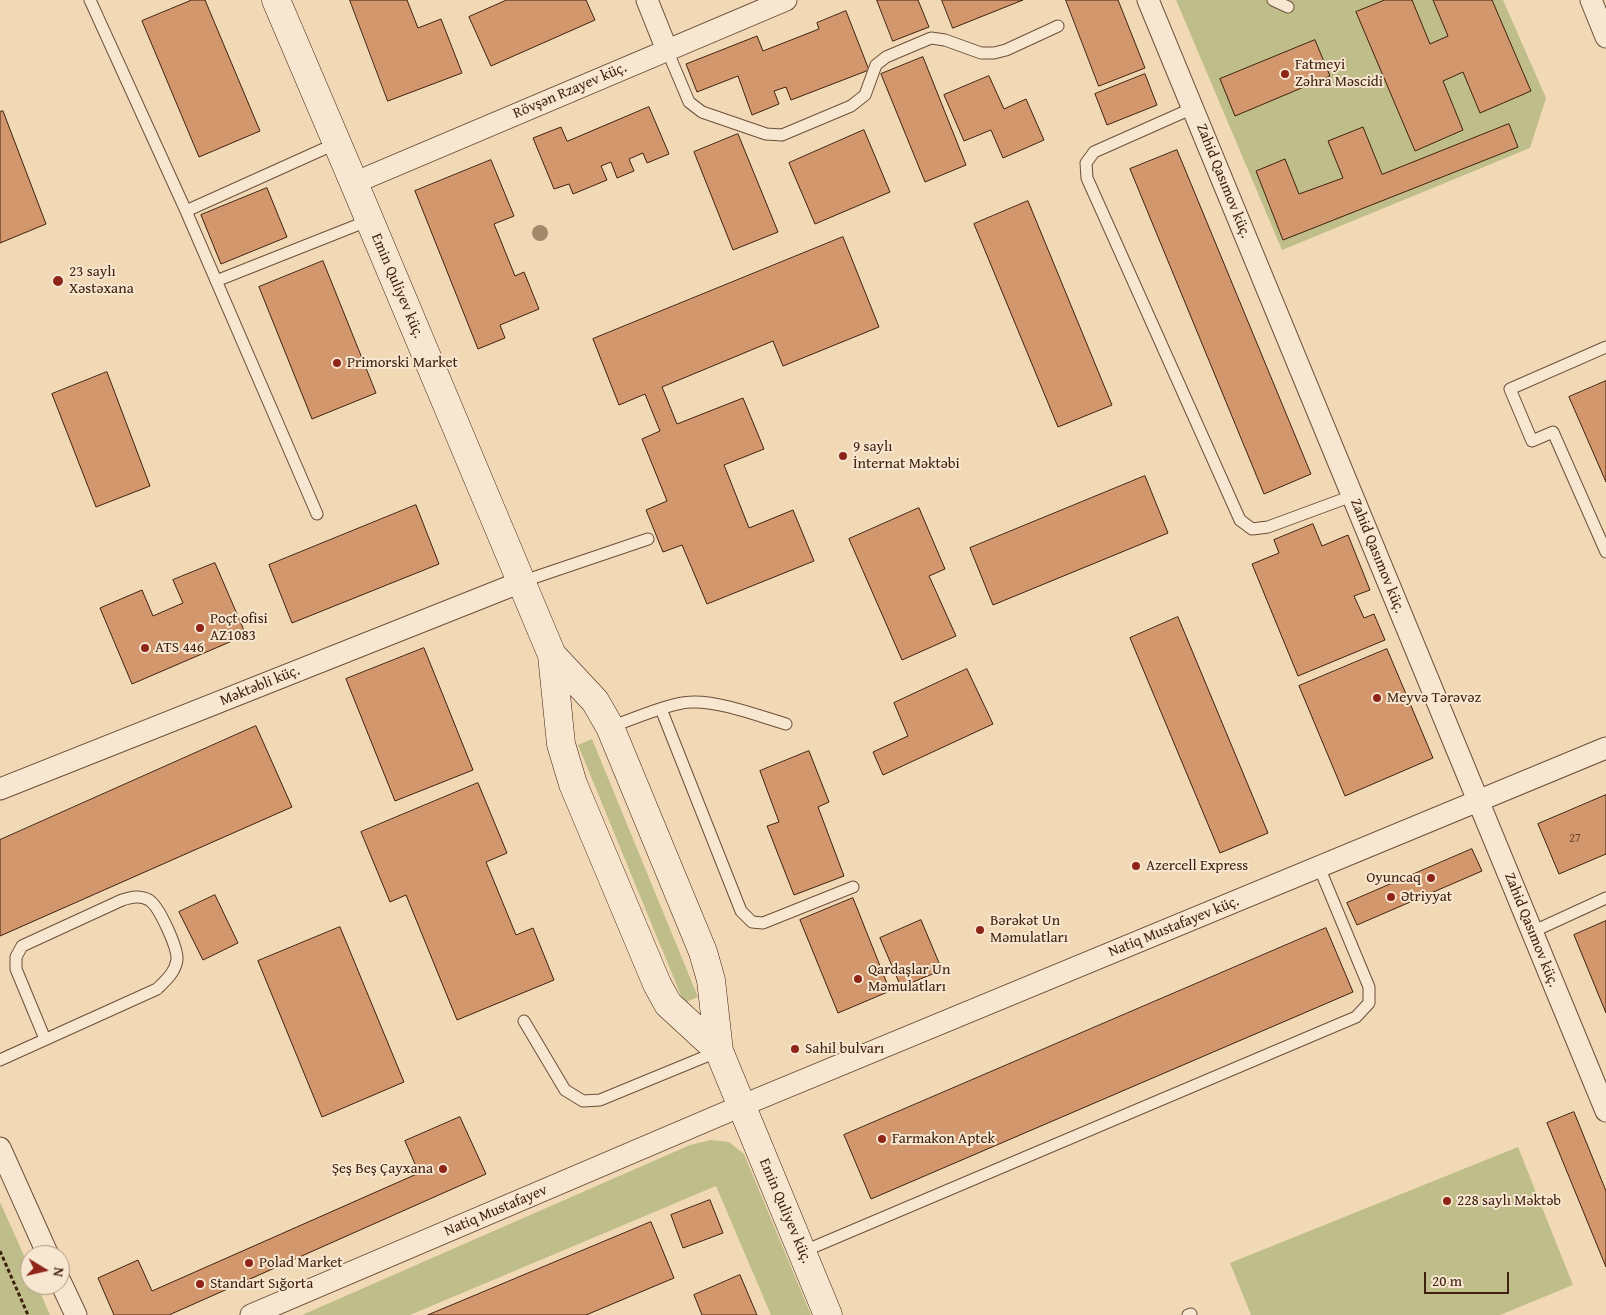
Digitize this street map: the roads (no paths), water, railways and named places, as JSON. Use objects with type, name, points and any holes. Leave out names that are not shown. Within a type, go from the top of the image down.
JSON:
[{"type":"street","name":"Emin Quliyev küç.","points":[[276,0],[552,655]]},
{"type":"street","points":[[648,0],[667,50]]},
{"type":"street","name":"Rövşən Rzayev küç.","points":[[354,183],[786,0]]},
{"type":"street","name":"Zahid Qasımov küç.","points":[[1148,0],[1606,1111]]},
{"type":"street","points":[[1591,0],[1606,36]]},
{"type":"street","name":"Məktəbli küç.","points":[[0,789],[521,582]]},
{"type":"street","points":[[552,655],[595,701],[610,727],[703,952],[711,980],[719,1051]]},
{"type":"street","points":[[552,655],[561,744],[573,784],[653,975],[668,1004],[719,1051]]},
{"type":"street","name":"Natiq Mustafayev küç.","points":[[741,1106],[1606,748]]},
{"type":"street","name":"Emin Quliyev küç.","points":[[719,1051],[828,1315]]},
{"type":"street","name":"Natiq Mustafayev","points":[[251,1315],[741,1106]]},
{"type":"street","points":[[0,1148],[44,1245]]},
{"type":"street","points":[[67,1295],[76,1315]]},
{"type":"lane","points":[[90,0],[186,211],[317,514]]},
{"type":"lane","points":[[1273,0],[1288,7]]},
{"type":"lane","points":[[667,50],[689,102],[702,112],[766,134],[782,135],[851,106],[865,95],[876,65],[886,57],[931,38],[945,40],[981,53],[994,53],[1006,50],[1058,26]]},
{"type":"lane","points":[[1193,108],[1094,152],[1086,163],[1087,178],[1240,520],[1252,529],[1268,528],[1352,496]]},
{"type":"lane","points":[[186,211],[337,143]]},
{"type":"lane","points":[[216,280],[370,220]]},
{"type":"lane","points":[[1606,347],[1510,390],[1532,441],[1553,432],[1606,552]]},
{"type":"lane","points":[[521,582],[648,539]]},
{"type":"lane","points":[[610,727],[661,709],[690,702],[712,703],[786,724]]},
{"type":"lane","points":[[661,709],[741,911],[752,922],[763,924],[853,887]]},
{"type":"lane","points":[[802,1252],[1356,1017],[1369,1003],[1369,987],[1319,867]]},
{"type":"lane","points":[[0,1060],[46,1040],[157,989],[171,976],[177,960],[173,944],[157,907],[148,900],[136,896],[122,900],[22,946],[16,957],[16,970],[46,1040]]},
{"type":"lane","points":[[1532,932],[1606,898]]},
{"type":"lane","points":[[524,1021],[565,1090],[583,1101],[600,1100],[719,1051]]},
{"type":"place","name":"Fatmeyi Zəhra Məscidi","points":[[1285,74]]},
{"type":"place","name":"23 saylı Xəstəxana","points":[[58,281]]},
{"type":"place","name":"Primorski Market","points":[[337,363]]},
{"type":"place","name":"9 saylı İnternat Məktəbi","points":[[843,456]]},
{"type":"place","name":"Poçt ofisi AZ1083","points":[[200,628]]},
{"type":"place","name":"ATS 446","points":[[145,648]]},
{"type":"place","name":"Meyvə Tərəvəz","points":[[1377,698]]},
{"type":"place","name":"Azercell Express","points":[[1136,866]]},
{"type":"place","name":"Oyuncaq","points":[[1431,878]]},
{"type":"place","name":"Ətriyyat","points":[[1391,897]]},
{"type":"place","name":"Bərəkət Un Məmulatları","points":[[980,930]]},
{"type":"place","name":"Qardaşlar Un Məmulatları","points":[[858,979]]},
{"type":"place","name":"Sahil bulvarı","points":[[795,1049]]},
{"type":"place","name":"Farmakon Aptek","points":[[882,1139]]},
{"type":"place","name":"Şeş Beş Çayxana","points":[[443,1169]]},
{"type":"place","name":"228 saylı Məktəb","points":[[1447,1201]]},
{"type":"place","name":"Polad Market","points":[[249,1263]]},
{"type":"place","name":"Standart Sığorta","points":[[200,1284]]}]
